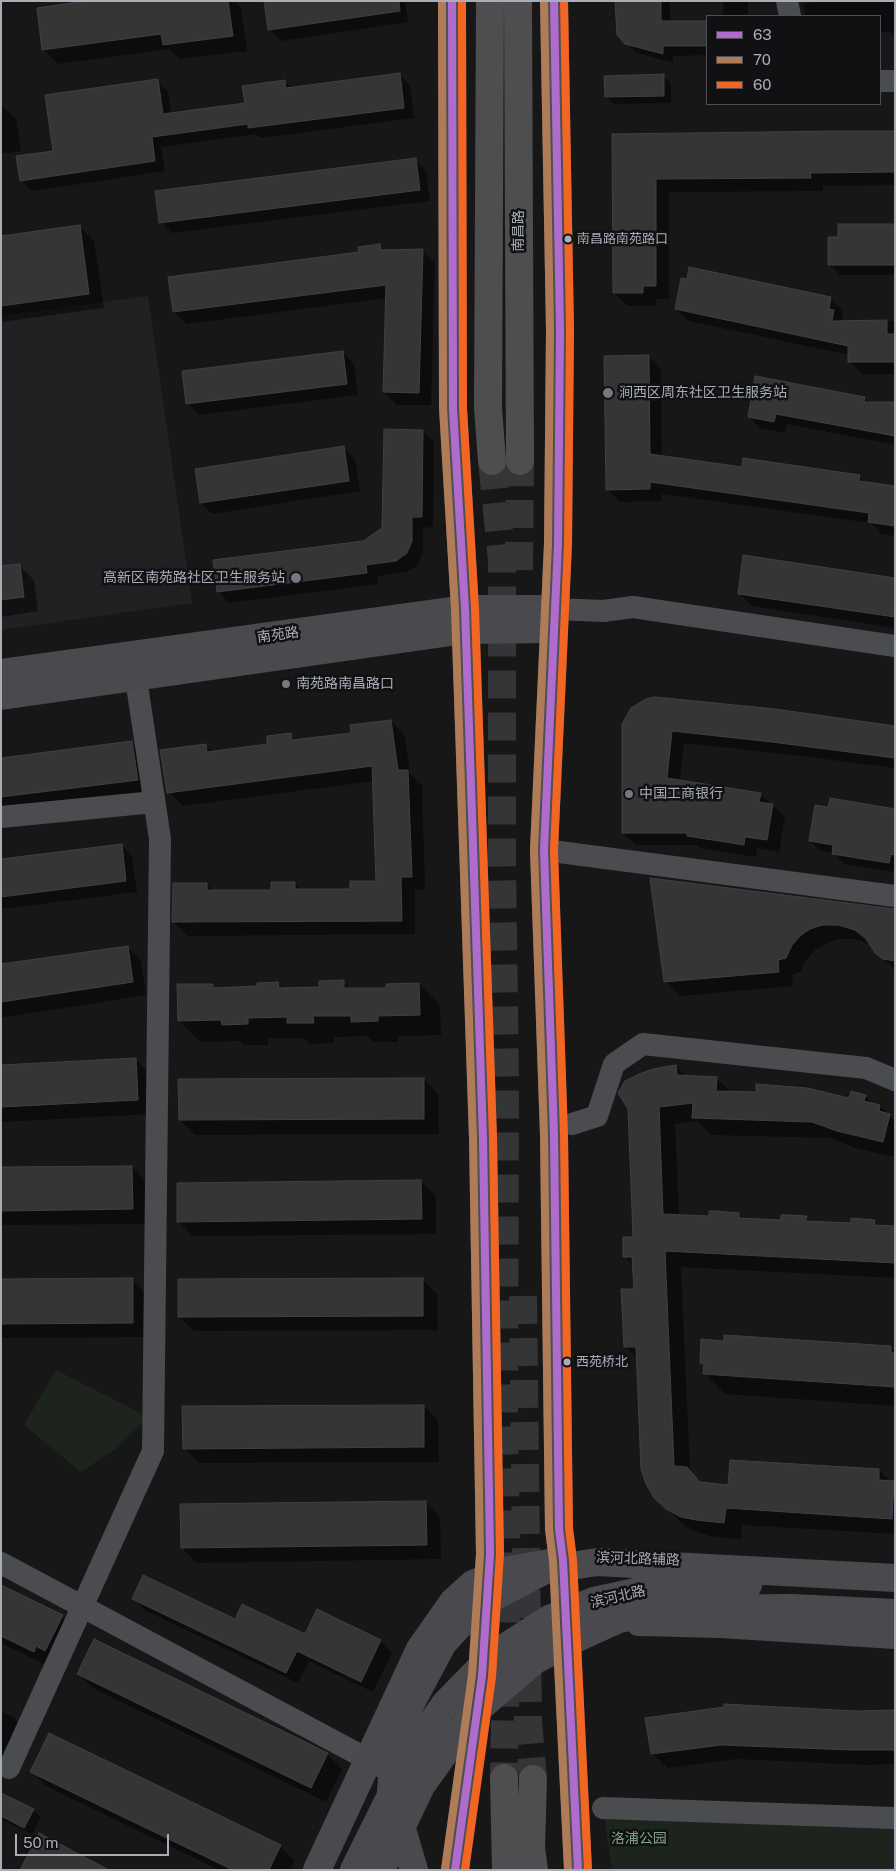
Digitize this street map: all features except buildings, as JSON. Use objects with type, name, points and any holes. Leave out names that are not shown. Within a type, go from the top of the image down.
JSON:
[{"type":"highway","points":[[490,1],[488,408],[492,460]]},
{"type":"highway","name":"南昌路","points":[[518,1],[520,461]]},
{"type":"highway","points":[[504,1778],[506,1870]]},
{"type":"highway","points":[[533,1779],[531,1848],[534,1870]]},
{"type":"main road","points":[[452,1],[453,408],[465,620],[482,1138],[489,1577],[482,1676],[454,1870]]},
{"type":"main road","points":[[554,1],[560,330],[558,544],[544,850],[554,1136],[559,1529],[563,1560],[578,1870]]},
{"type":"main road","name":"南苑路","points":[[1,673],[465,620],[554,619]]},
{"type":"main road","name":"南苑路","points":[[1,696],[465,620]]},
{"type":"main road","name":"滨河北路辅路","points":[[317,1870],[420,1649],[453,1602],[473,1584],[504,1571],[581,1557],[895,1573]]},
{"type":"main road","points":[[414,1870],[391,1792],[395,1733],[443,1643],[478,1605],[545,1570],[597,1562],[895,1578]]},
{"type":"main road","name":"滨河北路","points":[[354,1870],[416,1745],[445,1704],[493,1655],[549,1619],[594,1601],[658,1587],[772,1585],[895,1589]]},
{"type":"main road","name":"滨河北路","points":[[381,1870],[421,1786],[473,1713],[535,1660],[577,1638],[620,1619],[670,1609],[792,1608],[895,1613]]},
{"type":"main road","points":[[370,1870],[407,1780],[440,1725],[482,1676],[566,1628],[585,1624],[634,1622],[702,1623],[895,1634]]},
{"type":"street","points":[[787,1],[790,15]]},
{"type":"street","points":[[881,81],[895,81]]},
{"type":"street","points":[[554,619],[633,607],[895,646]]},
{"type":"street","points":[[9,1768],[153,1450],[160,839],[135,674]]},
{"type":"street","points":[[1,817],[154,802]]},
{"type":"street","points":[[544,850],[895,896]]},
{"type":"street","points":[[572,1124],[596,1116],[614,1064],[644,1044],[866,1068],[895,1080]]},
{"type":"street","points":[[1,1563],[407,1780]]},
{"type":"street","points":[[603,1808],[895,1818]]},
{"type":"shaded area","points":[[148,296],[192,603],[1,630],[1,316]]},
{"type":"green space","points":[[56,1370],[148,1417],[117,1448],[81,1472],[24,1425]]},
{"type":"green space","name":"洛浦公园","points":[[603,1808],[895,1818],[895,1870],[612,1870]]},
{"type":"tunnel","points":[[492,461],[502,560],[502,861],[505,1083],[504,1436],[507,1579],[504,1778]]},
{"type":"tunnel","points":[[519,570],[520,461]]},
{"type":"tunnel","points":[[523,1296],[528,1720],[533,1779]]},
{"type":"transit line","name":"70","points":[[442,1],[443,408],[455,609],[473,1138],[480,1554],[472,1675],[445,1869]]},
{"type":"transit line","name":"63","points":[[452,1],[453,408],[465,609],[483,1138],[490,1554],[482,1676],[455,1870]]},
{"type":"transit line","name":"60","points":[[462,1],[463,408],[475,609],[493,1138],[500,1554],[492,1677],[465,1870]]},
{"type":"transit line","name":"70","points":[[544,1],[550,330],[548,544],[534,850],[544,1135],[549,1529],[553,1561],[568,1870]]},
{"type":"transit line","name":"63","points":[[554,1],[560,330],[558,544],[544,850],[554,1135],[559,1529],[563,1560],[578,1870]]},
{"type":"transit line","name":"60","points":[[564,1],[570,330],[568,544],[554,850],[564,1135],[569,1528],[573,1560],[588,1870]]},
{"type":"place","name":"南昌路南苑路口","points":[[568,239]]},
{"type":"place","name":"涧西区周东社区卫生服务站","points":[[608,393]]},
{"type":"place","name":"高新区南苑路社区卫生服务站","points":[[296,578]]},
{"type":"place","name":"南苑路南昌路口","points":[[286,684]]},
{"type":"place","name":"中国工商银行","points":[[629,794]]},
{"type":"place","name":"西苑桥北","points":[[567,1362]]}]
